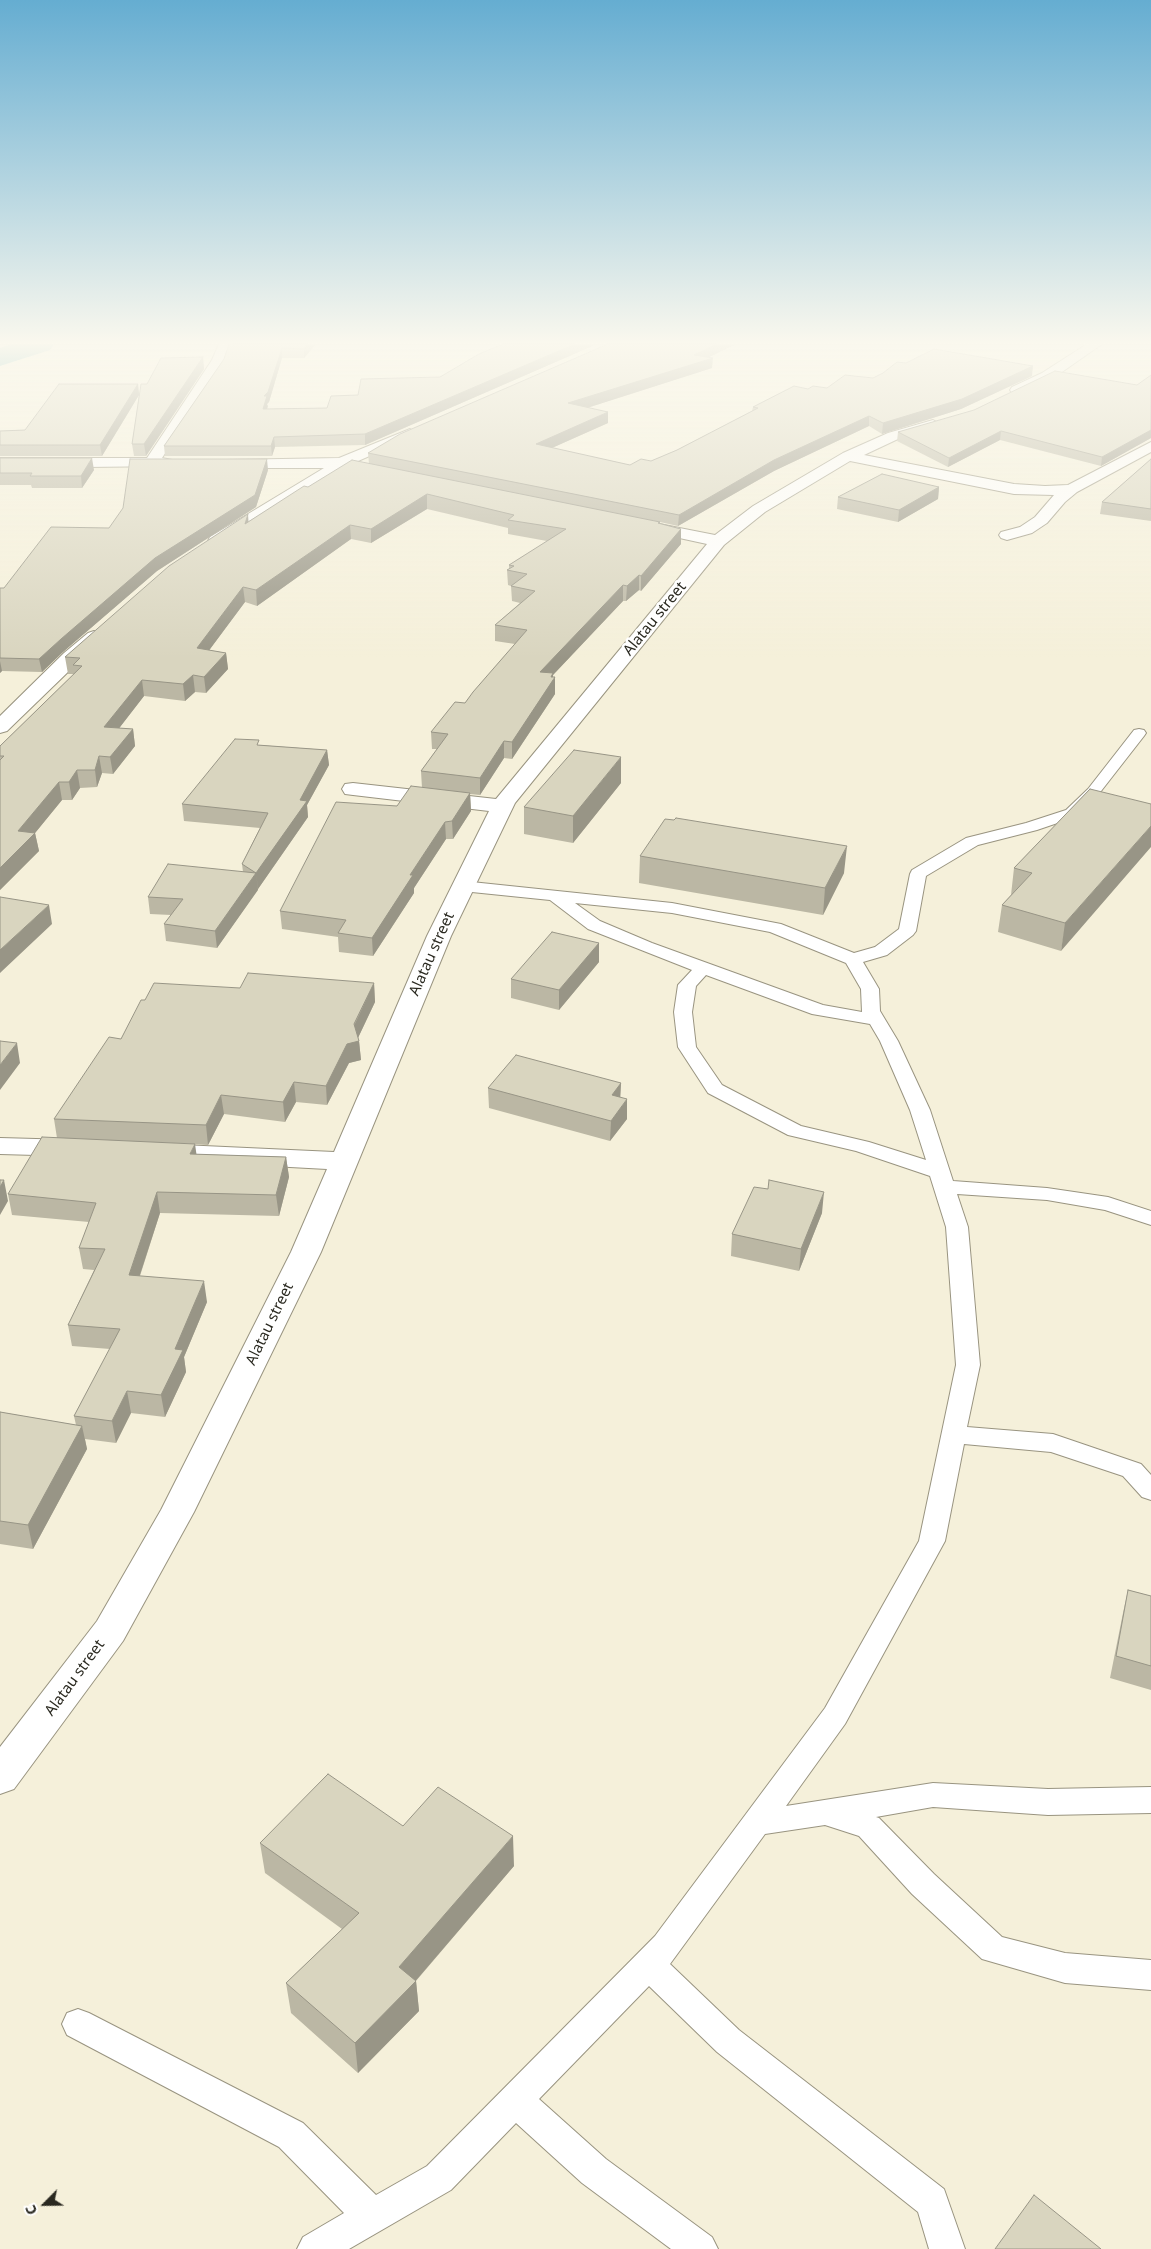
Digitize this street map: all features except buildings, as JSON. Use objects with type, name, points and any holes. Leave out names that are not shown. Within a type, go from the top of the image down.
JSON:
[{"type":"street","points":[[152,462],[161,449]]},
{"type":"street","points":[[204,549],[342,464],[376,449]]},
{"type":"street","name":"Alatau street","points":[[0,1778],[110,1631],[177,1512],[306,1252],[462,886],[502,806],[718,541],[760,509],[848,456],[864,449]]},
{"type":"street","points":[[1007,535],[1026,530],[1041,520],[1071,489],[1146,449]]},
{"type":"street","points":[[848,456],[1014,489],[1045,491],[1071,489]]},
{"type":"street","points":[[0,463],[181,462]]},
{"type":"street","points":[[220,463],[342,464],[368,469]]},
{"type":"street","points":[[631,523],[718,541]]},
{"type":"street","points":[[0,727],[70,657],[106,626]]},
{"type":"street","points":[[353,789],[502,806]]},
{"type":"street","points":[[0,1146],[94,1149]]},
{"type":"street","points":[[134,1151],[344,1160]]},
{"type":"lane","points":[[462,886],[672,908],[775,928],[853,959],[881,951],[907,931],[918,874],[972,841],[1031,827],[1072,813],[1092,792],[1139,733]]},
{"type":"lane","points":[[555,896],[594,925],[703,968],[819,1010],[876,1020]]},
{"type":"lane","points":[[326,2245],[439,2178],[666,1946],[835,1716],[932,1541],[968,1365],[957,1227],[920,1110],[890,1041],[871,1011],[870,989],[853,959]]},
{"type":"lane","points":[[703,968],[687,985],[683,1012],[687,1047],[715,1089],[795,1131],[862,1146],[942,1180],[1108,1204],[1151,1218]]},
{"type":"lane","points":[[954,1434],[1054,1443],[1142,1473],[1151,1491]]},
{"type":"lane","points":[[756,1823],[933,1795],[1048,1802],[1151,1800]]},
{"type":"lane","points":[[826,1812],[869,1827],[923,1884],[993,1949],[1065,1968],[1151,1975]]},
{"type":"lane","points":[[648,1964],[728,2041],[826,2120],[932,2200],[947,2249]]},
{"type":"lane","points":[[78,2024],[291,2135],[372,2216]]},
{"type":"lane","points":[[515,2100],[594,2171],[700,2249]]}]
